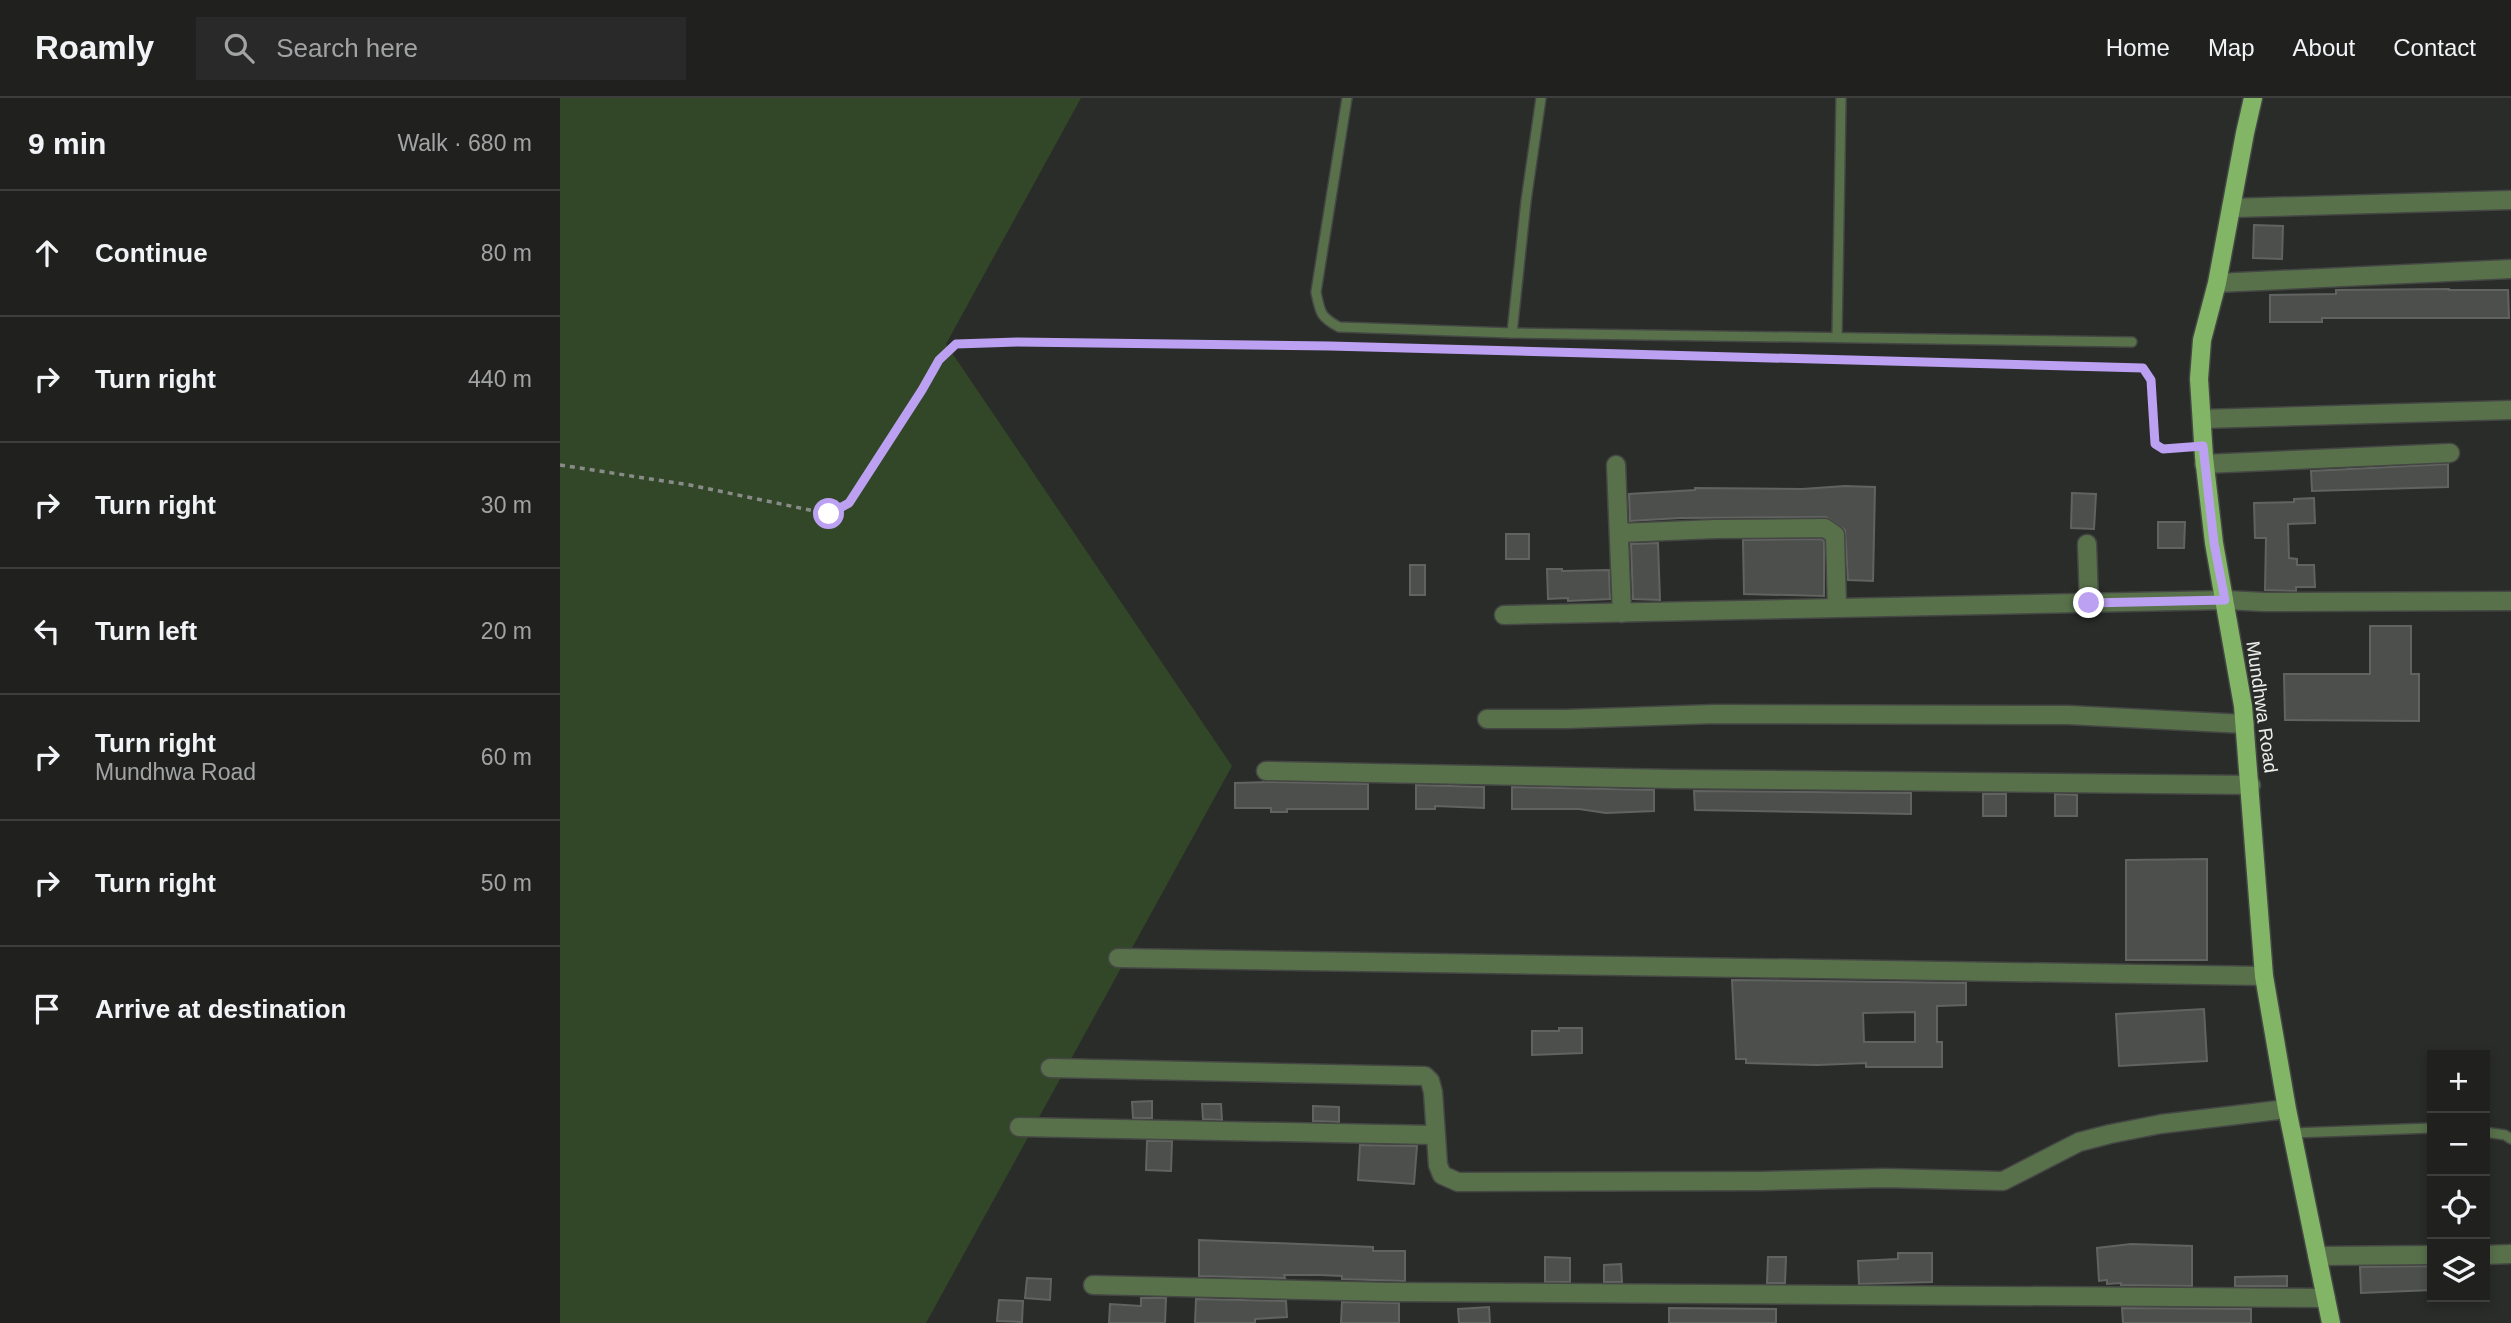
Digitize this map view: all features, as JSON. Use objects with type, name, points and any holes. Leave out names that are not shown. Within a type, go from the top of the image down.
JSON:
[{"type":"main road","name":"Mundhwa Road","points":[[2253,98],[2217,283],[2202,340],[2199,379],[2214,543],[2245,724],[2264,976],[2287,1110],[2331,1323]]},
{"type":"street","points":[[2231,208],[2511,201]]},
{"type":"street","points":[[2217,283],[2511,269]]},
{"type":"street","points":[[2202,419],[2511,410]]},
{"type":"street","points":[[2204,455],[2450,453]]},
{"type":"street","points":[[1616,465],[1622,613]]},
{"type":"street","points":[[1619,533],[1825,528],[1835,535],[1837,545],[1837,607]]},
{"type":"street","points":[[2087,544],[2089,603]]},
{"type":"street","points":[[1504,615],[2225,600],[2511,601]]},
{"type":"street","points":[[1487,719],[1715,714],[2068,715],[2245,724]]},
{"type":"street","points":[[1266,771],[1673,779],[2251,785]]},
{"type":"street","points":[[1118,958],[2264,976]]},
{"type":"street","points":[[1050,1068],[1424,1076],[1430,1082],[1433,1092],[1438,1165],[1442,1175],[1458,1182],[1885,1178],[2003,1181],[2079,1142],[2110,1134],[2161,1124],[2287,1110]]},
{"type":"street","points":[[1019,1127],[1434,1135]]},
{"type":"street","points":[[2490,1255],[2511,1254]]},
{"type":"street","points":[[2317,1256],[2427,1255]]},
{"type":"street","points":[[1093,1285],[1390,1292],[2326,1298]]},
{"type":"lane","points":[[1347,98],[1317,292],[1319,311],[1326,321],[1339,327],[1512,333],[2132,342]]},
{"type":"lane","points":[[1512,333],[1526,201],[1541,98]]},
{"type":"lane","points":[[1837,336],[1841,98]]},
{"type":"lane","points":[[2292,1133],[2427,1128]]},
{"type":"lane","points":[[2490,1133],[2505,1135],[2511,1139]]},
{"type":"path","points":[[560,465],[690,485],[829,514],[849,503],[939,360],[956,344],[1017,342],[1330,346],[2143,368],[2151,380],[2155,444],[2163,449],[2204,455]]},
{"type":"green space","points":[[560,98],[1081,98],[946,344],[1232,766],[926,1323],[560,1323]]},
{"type":"building","points":[[2254,225],[2283,226],[2282,259],[2253,258]]},
{"type":"building","points":[[2336,290],[2508,290],[2509,318],[2322,318],[2322,322],[2270,322],[2270,295],[2336,294]]},
{"type":"building","points":[[2448,464],[2448,487],[2312,491],[2311,471]]},
{"type":"building","points":[[1875,487],[1873,581],[1848,580],[1845,530],[1826,517],[1630,521],[1629,494],[1695,488],[1802,489]]},
{"type":"building","points":[[2072,493],[2096,494],[2094,529],[2071,528]]},
{"type":"building","points":[[2314,498],[2315,523],[2288,524],[2289,558],[2297,559],[2297,565],[2314,565],[2315,587],[2296,587],[2296,591],[2265,590],[2266,538],[2255,538],[2254,503],[2294,502],[2294,499]]},
{"type":"building","points":[[2158,522],[2185,522],[2184,548],[2158,548]]},
{"type":"building","points":[[1506,534],[1529,534],[1529,559],[1506,559]]},
{"type":"building","points":[[1743,540],[1824,541],[1824,596],[1744,594]]},
{"type":"building","points":[[1658,543],[1660,600],[1633,599],[1631,544]]},
{"type":"building","points":[[1410,565],[1425,565],[1425,595],[1410,595]]},
{"type":"building","points":[[1547,569],[1609,570],[1610,599],[1548,599]]},
{"type":"building","points":[[2370,626],[2411,626],[2411,674],[2419,674],[2419,721],[2285,720],[2284,674],[2370,674]]},
{"type":"building","points":[[1235,783],[1368,784],[1368,809],[1287,809],[1287,812],[1271,812],[1271,808],[1235,808]]},
{"type":"building","points":[[1416,785],[1484,787],[1484,808],[1435,806],[1435,809],[1416,809]]},
{"type":"building","points":[[1512,787],[1654,790],[1654,811],[1606,813],[1579,809],[1512,809]]},
{"type":"building","points":[[1694,791],[1911,793],[1911,814],[1695,810]]},
{"type":"building","points":[[1983,794],[2006,794],[2006,816],[1983,816]]},
{"type":"building","points":[[2055,794],[2077,795],[2077,816],[2055,816]]},
{"type":"building","points":[[2207,859],[2207,960],[2126,960],[2126,860]]},
{"type":"building","points":[[1732,980],[1966,983],[1966,1005],[1937,1006],[1937,1042],[1942,1042],[1942,1067],[1866,1067],[1866,1063],[1746,1063],[1746,1059],[1736,1059]],"holes":[[[1915,1012],[1915,1042],[1864,1042],[1863,1013]]]},
{"type":"building","points":[[2204,1009],[2207,1061],[2119,1066],[2116,1014]]},
{"type":"building","points":[[1559,1028],[1582,1028],[1582,1053],[1532,1055],[1532,1031],[1559,1031]]},
{"type":"building","points":[[1152,1101],[1152,1118],[1133,1118],[1132,1102]]},
{"type":"building","points":[[1202,1104],[1221,1104],[1222,1120],[1203,1119]]},
{"type":"building","points":[[1313,1106],[1339,1107],[1339,1122],[1313,1121]]},
{"type":"building","points":[[1147,1141],[1172,1141],[1171,1171],[1146,1170]]},
{"type":"building","points":[[1360,1145],[1417,1146],[1414,1184],[1358,1180]]},
{"type":"building","points":[[1199,1240],[1373,1247],[1373,1251],[1405,1251],[1405,1281],[1342,1279],[1342,1276],[1320,1275],[1284,1275],[1285,1278],[1199,1276]]},
{"type":"building","points":[[2131,1244],[2192,1246],[2192,1286],[2121,1285],[2107,1284],[2107,1280],[2099,1281],[2097,1248]]},
{"type":"building","points":[[1898,1253],[1932,1253],[1932,1282],[1859,1284],[1858,1261],[1898,1259]]},
{"type":"building","points":[[1545,1257],[1570,1258],[1570,1282],[1545,1282]]},
{"type":"building","points":[[1768,1257],[1786,1257],[1785,1283],[1767,1283]]},
{"type":"building","points":[[1621,1264],[1622,1282],[1604,1282],[1604,1265]]},
{"type":"building","points":[[2427,1266],[2427,1290],[2361,1293],[2360,1267]]},
{"type":"building","points":[[2287,1276],[2287,1286],[2235,1286],[2235,1277]]},
{"type":"building","points":[[1027,1278],[1051,1279],[1050,1300],[1025,1298]]},
{"type":"building","points":[[1141,1298],[1166,1298],[1165,1323],[1109,1323],[1110,1304],[1141,1306]]},
{"type":"building","points":[[1196,1299],[1286,1301],[1287,1317],[1255,1319],[1255,1323],[1195,1323]]},
{"type":"building","points":[[999,1300],[1023,1301],[1022,1322],[997,1321]]},
{"type":"building","points":[[1342,1302],[1399,1303],[1399,1323],[1341,1323]]},
{"type":"building","points":[[1489,1307],[1490,1323],[1459,1323],[1458,1309]]},
{"type":"building","points":[[1669,1308],[1776,1309],[1776,1323],[1669,1323]]},
{"type":"building","points":[[2122,1308],[2251,1309],[2251,1323],[2123,1323]]},
{"type":"route","points":[[829,514],[849,503],[939,360],[956,344],[1017,342],[1330,346],[2143,368],[2151,380],[2155,444],[2163,449],[2203,446],[2214,543],[2225,600],[2089,603]]}]
